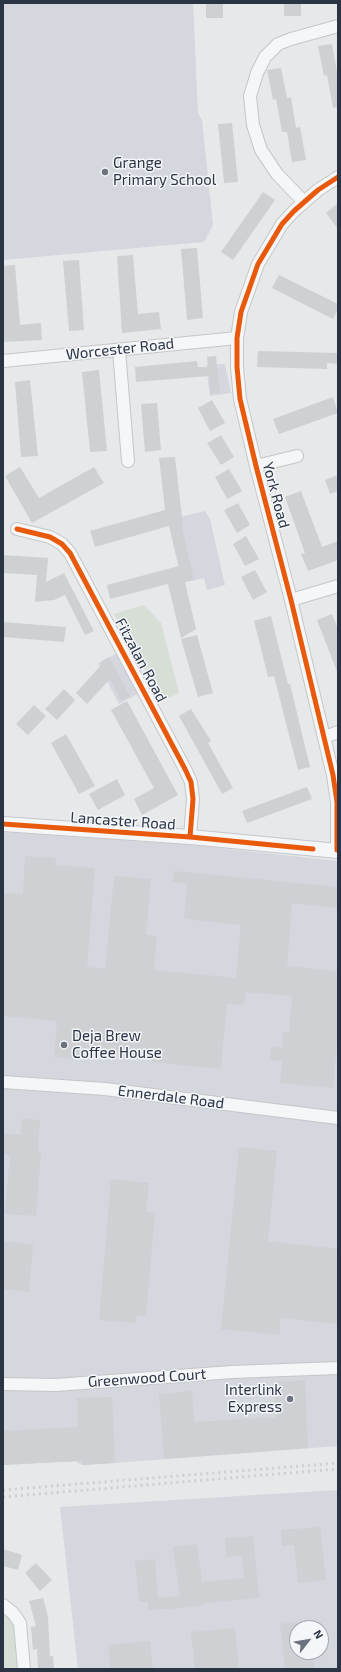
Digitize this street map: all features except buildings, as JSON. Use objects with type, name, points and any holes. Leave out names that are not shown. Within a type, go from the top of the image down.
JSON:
[{"type":"street","points":[[304,202],[277,174],[261,150],[252,125],[250,96],[257,73],[265,57],[278,44],[338,26]]},
{"type":"street","name":"York Road","points":[[337,850],[337,802],[334,774],[240,399],[237,366],[237,338],[241,312],[258,264],[282,224],[318,190],[338,176]]},
{"type":"street","name":"Worcester Road","points":[[3,361],[237,338]]},
{"type":"street","points":[[119,350],[128,461]]},
{"type":"street","name":"York Road","points":[[256,466],[297,456]]},
{"type":"street","name":"Fitzalan Road","points":[[17,529],[50,537],[62,544],[70,553],[191,782],[193,799],[190,837]]},
{"type":"street","points":[[291,600],[338,586]]},
{"type":"street","points":[[325,737],[338,732]]},
{"type":"street","name":"Lancaster Road","points":[[3,824],[190,837],[337,850]]},
{"type":"street","name":"Ennerdale Road","points":[[3,1082],[105,1089],[338,1118]]},
{"type":"street","name":"Greenwood Court","points":[[3,1384],[56,1385],[232,1372],[338,1368]]},
{"type":"street","points":[[3,1606],[14,1613],[20,1623],[24,1669]]},
{"type":"shaded area","name":"Grange Primary School","points":[[3,3],[193,3],[198,113],[202,120],[213,225],[204,242],[3,260]]},
{"type":"shaded area","points":[[225,364],[231,393],[210,396],[206,365]]},
{"type":"shaded area","points":[[205,511],[210,519],[225,585],[207,590],[204,578],[182,583],[168,520]]},
{"type":"shaded area","points":[[144,605],[161,623],[179,693],[162,701],[114,614]]},
{"type":"shaded area","points":[[118,653],[139,693],[119,704],[98,663]]},
{"type":"shaded area","points":[[3,832],[192,845],[338,861],[338,1446],[82,1465],[75,1461],[3,1465]]},
{"type":"shaded area","points":[[338,1490],[338,1669],[78,1669],[60,1507]]},
{"type":"shaded area","points":[[3,1612],[16,1626],[18,1669],[3,1669]]},
{"type":"railway","points":[[3,1490],[338,1463]]},
{"type":"railway","points":[[3,1497],[338,1469]]},
{"type":"cycle path","points":[[337,850],[337,802],[333,775],[291,600],[240,399],[237,367],[237,338],[241,312],[258,264],[282,224],[294,211],[318,190],[338,177]]},
{"type":"cycle path","points":[[17,529],[50,537],[62,544],[70,553],[191,782],[193,799],[190,837]]},
{"type":"cycle path","points":[[3,824],[190,837],[313,849]]},
{"type":"place","name":"Grange Primary School","points":[[105,172]]},
{"type":"place","name":"Deja Brew Coffee House","points":[[64,1045]]},
{"type":"place","name":"Interlink Express","points":[[290,1399]]}]
